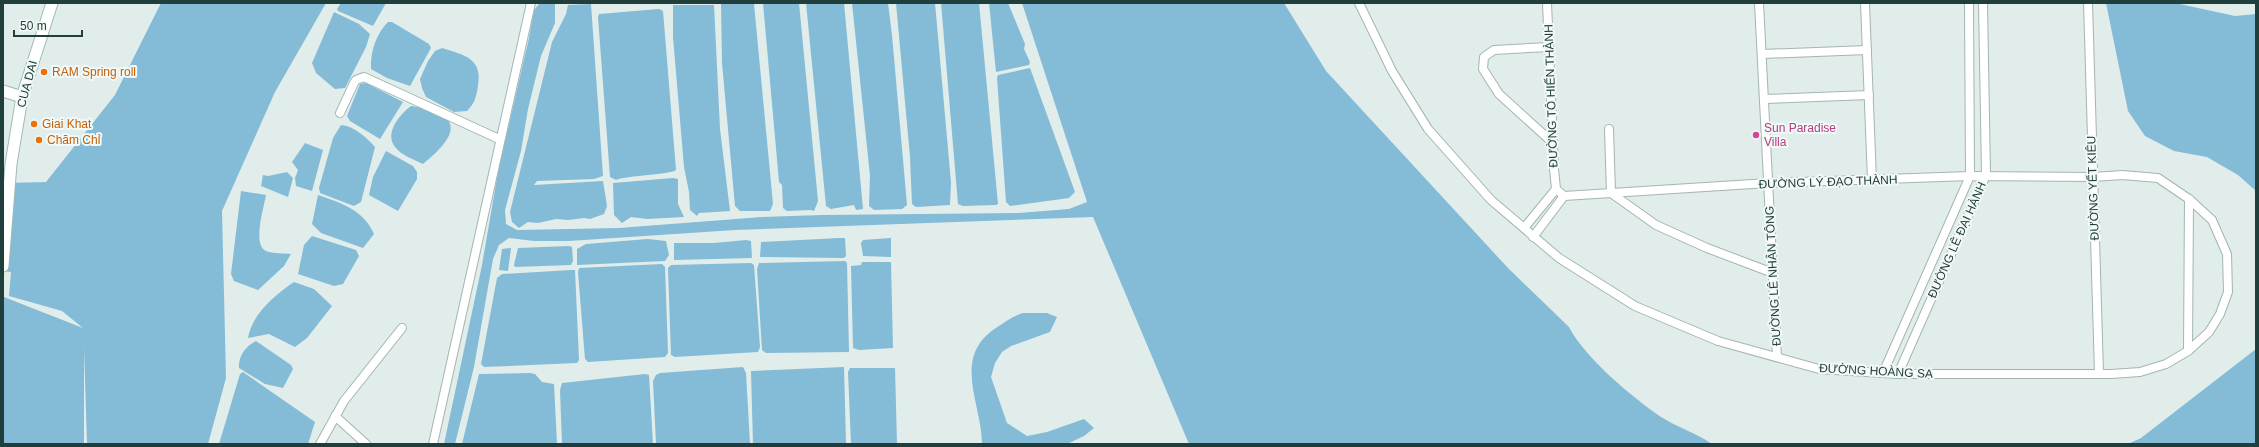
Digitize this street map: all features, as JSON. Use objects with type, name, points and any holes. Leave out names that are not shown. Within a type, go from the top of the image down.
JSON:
[{"type":"street","name":"CUA DAI","points":[[3,266],[11,168],[22,97],[52,3]]},
{"type":"street","points":[[433,444],[530,3]]},
{"type":"street","name":"ĐƯỜNG HOÀNG SA","points":[[1360,3],[1392,71],[1428,129],[1491,200],[1559,258],[1635,306],[1718,341],[1819,370],[1898,374],[2140,372],[2166,364],[2188,351],[2209,332],[2220,314],[2228,292],[2227,254],[2212,220],[2189,199],[2158,178],[2122,175],[2093,177]]},
{"type":"street","name":"ĐƯỜNG TÔ HIẾN THÀNH","points":[[1548,3],[1556,189]]},
{"type":"street","name":"ĐƯỜNG LÊ NHÂN TÔNG","points":[[1759,3],[1777,358]]},
{"type":"street","points":[[1865,3],[1872,180]]},
{"type":"street","name":"ĐƯỜNG LÊ ĐẠI HÀNH","points":[[1883,373],[1970,176],[1969,3]]},
{"type":"street","name":"ĐƯỜNG LÊ ĐẠI HÀNH","points":[[1898,374],[1986,176],[1983,3]]},
{"type":"street","name":"ĐƯỜNG YẾT KIÊU","points":[[2088,3],[2099,373]]},
{"type":"street","points":[[1549,47],[1494,50],[1484,56],[1483,69],[1499,94],[1553,143]]},
{"type":"street","points":[[1762,54],[1867,50]]},
{"type":"street","points":[[340,113],[356,80],[364,77],[499,139]]},
{"type":"street","points":[[3,91],[22,97]]},
{"type":"street","points":[[1764,99],[1869,94]]},
{"type":"street","points":[[1609,129],[1611,193],[1656,224],[1707,248],[1772,273]]},
{"type":"street","name":"ĐƯỜNG LÝ ĐẠO THÀNH","points":[[1564,196],[1768,183],[1970,176],[2093,177]]},
{"type":"street","points":[[1524,228],[1556,189],[1564,196],[1533,236]]},
{"type":"street","points":[[2188,351],[2189,199]]},
{"type":"street","points":[[320,444],[344,401],[402,328]]},
{"type":"street","points":[[335,416],[366,444]]},
{"type":"water","points":[[161,3],[326,3],[275,92],[222,211],[226,378],[208,444],[87,444],[84,347],[84,444],[3,444],[4,297],[83,328],[62,311],[9,296],[11,272],[3,271],[3,183],[46,182],[115,95]]},
{"type":"water","points":[[341,3],[386,3],[373,26],[338,11],[337,9]]},
{"type":"water","points":[[540,3],[555,3],[555,23],[541,56],[528,109],[521,151],[505,210],[506,224],[517,230],[619,228],[762,217],[1019,213],[1069,209],[1087,202],[1022,3],[1284,3],[1326,71],[1508,268],[1569,327],[1576,339],[1597,364],[1623,388],[1661,417],[1712,444],[1189,444],[1093,217],[735,230],[569,241],[534,241],[509,238],[499,245],[493,259],[474,367],[455,444],[444,444],[482,265],[498,172],[534,10]]},
{"type":"water","points":[[721,3],[754,4],[773,204],[770,211],[740,211],[735,206],[722,63]]},
{"type":"water","points":[[763,3],[799,3],[818,201],[814,211],[787,211],[783,208],[782,185],[779,182]]},
{"type":"water","points":[[806,3],[844,3],[863,209],[856,210],[854,205],[831,209],[826,206]]},
{"type":"water","points":[[852,3],[888,3],[907,205],[902,209],[874,210],[869,206],[870,176]]},
{"type":"water","points":[[896,3],[935,3],[951,183],[950,205],[916,207],[912,204],[910,157]]},
{"type":"water","points":[[941,3],[979,3],[998,204],[996,205],[963,206],[958,204]]},
{"type":"water","points":[[989,3],[1008,3],[1025,44],[1024,49],[1030,62],[1029,65],[996,72]]},
{"type":"water","points":[[2106,3],[2175,3],[2235,16],[2256,14],[2256,191],[2238,175],[2207,157],[2174,151],[2145,136],[2128,111]]},
{"type":"water","points":[[591,4],[603,176],[594,179],[537,181],[534,185],[603,181],[607,206],[604,214],[590,219],[556,219],[538,223],[528,222],[519,228],[512,222],[510,212],[552,42],[566,14],[568,5]]},
{"type":"water","points":[[673,5],[714,5],[720,129],[730,211],[699,213],[697,216],[690,210],[689,192],[684,167],[673,37]]},
{"type":"water","points":[[659,9],[663,11],[676,170],[666,173],[616,180],[610,177],[598,17],[599,14]]},
{"type":"water","points":[[334,12],[359,24],[370,34],[366,47],[345,88],[335,89],[316,73],[312,63]]},
{"type":"water","points":[[388,22],[392,22],[429,44],[431,48],[410,86],[387,78],[371,69],[373,50],[377,38]]},
{"type":"water","points":[[442,48],[470,59],[478,69],[479,77],[476,97],[467,111],[454,112],[426,97],[422,88],[420,79],[428,61],[435,51]]},
{"type":"water","points":[[1030,68],[1075,192],[1069,198],[1010,206],[1006,202],[997,78],[998,75]]},
{"type":"water","points":[[366,83],[403,102],[380,139],[350,121],[347,116],[360,84]]},
{"type":"water","points":[[411,106],[441,114],[448,120],[451,127],[444,144],[423,164],[401,153],[392,143],[391,137],[394,125],[402,114]]},
{"type":"water","points":[[341,125],[355,130],[364,136],[375,147],[361,202],[354,206],[320,193],[319,188],[333,138]]},
{"type":"water","points":[[305,143],[323,150],[312,191],[296,186],[295,178],[298,170],[292,162]]},
{"type":"water","points":[[386,151],[413,166],[417,172],[417,179],[398,211],[369,195],[373,177]]},
{"type":"water","points":[[287,172],[293,178],[288,197],[261,186],[263,175],[268,176]]},
{"type":"water","points":[[673,178],[678,179],[678,204],[684,217],[647,219],[631,217],[622,223],[614,215],[613,183]]},
{"type":"water","points":[[241,191],[266,195],[261,216],[259,234],[262,247],[269,252],[291,254],[284,266],[258,290],[234,281],[231,274]]},
{"type":"water","points":[[318,195],[351,208],[370,226],[374,234],[363,248],[321,233],[312,224]]},
{"type":"water","points":[[312,236],[356,250],[359,256],[343,284],[334,286],[298,274],[304,245]]},
{"type":"water","points":[[845,238],[846,256],[844,258],[760,257],[761,242]]},
{"type":"water","points":[[891,238],[891,257],[863,256],[861,243],[863,240]]},
{"type":"water","points":[[648,239],[666,241],[669,255],[665,261],[577,265],[577,249],[586,244]]},
{"type":"water","points":[[746,240],[751,241],[752,258],[674,260],[674,243],[714,243]]},
{"type":"water","points":[[572,247],[573,261],[571,265],[515,267],[514,265],[518,248]]},
{"type":"water","points":[[511,248],[508,271],[499,270],[502,249]]},
{"type":"water","points":[[845,261],[847,263],[849,352],[766,353],[762,350],[757,269],[759,263]]},
{"type":"water","points":[[862,262],[891,262],[893,348],[859,350],[853,348],[851,266],[861,265]]},
{"type":"water","points":[[751,263],[754,265],[760,347],[758,352],[675,357],[671,355],[668,268],[671,265]]},
{"type":"water","points":[[662,264],[665,267],[668,353],[665,357],[588,362],[585,359],[578,272],[579,268]]},
{"type":"water","points":[[575,270],[579,360],[577,363],[484,367],[481,364],[497,278],[502,274]]},
{"type":"water","points":[[294,282],[314,289],[332,306],[307,338],[295,347],[269,334],[248,338],[250,329],[259,313],[272,299]]},
{"type":"water","points":[[1023,313],[1047,313],[1057,317],[1050,332],[1011,346],[1002,352],[995,363],[991,377],[1007,423],[1027,436],[1047,432],[1084,419],[1094,428],[1084,436],[1067,444],[982,444],[981,429],[972,382],[972,367],[975,353],[982,340],[996,328],[1012,317]]},
{"type":"water","points":[[256,341],[291,365],[293,369],[283,388],[265,384],[239,368],[240,359],[243,352]]},
{"type":"water","points":[[2256,349],[2256,444],[2128,444],[2141,438]]},
{"type":"water","points":[[743,367],[746,373],[750,444],[656,444],[653,381],[656,375],[660,373]]},
{"type":"water","points":[[844,367],[846,444],[753,444],[751,371]]},
{"type":"water","points":[[850,368],[895,368],[897,444],[851,444],[848,372]]},
{"type":"water","points":[[243,372],[315,422],[308,444],[219,444],[240,374]]},
{"type":"water","points":[[479,374],[535,374],[542,382],[554,384],[557,444],[462,444]]},
{"type":"water","points":[[645,374],[649,375],[653,444],[562,444],[560,390],[562,383]]},
{"type":"place","name":"RAM Spring roll","points":[[44,72]]},
{"type":"place","name":"Giai Khat","points":[[34,124]]},
{"type":"place","name":"Sun Paradise Villa","points":[[1756,135]]},
{"type":"place","name":"Chăm Chỉ","points":[[39,140]]}]
